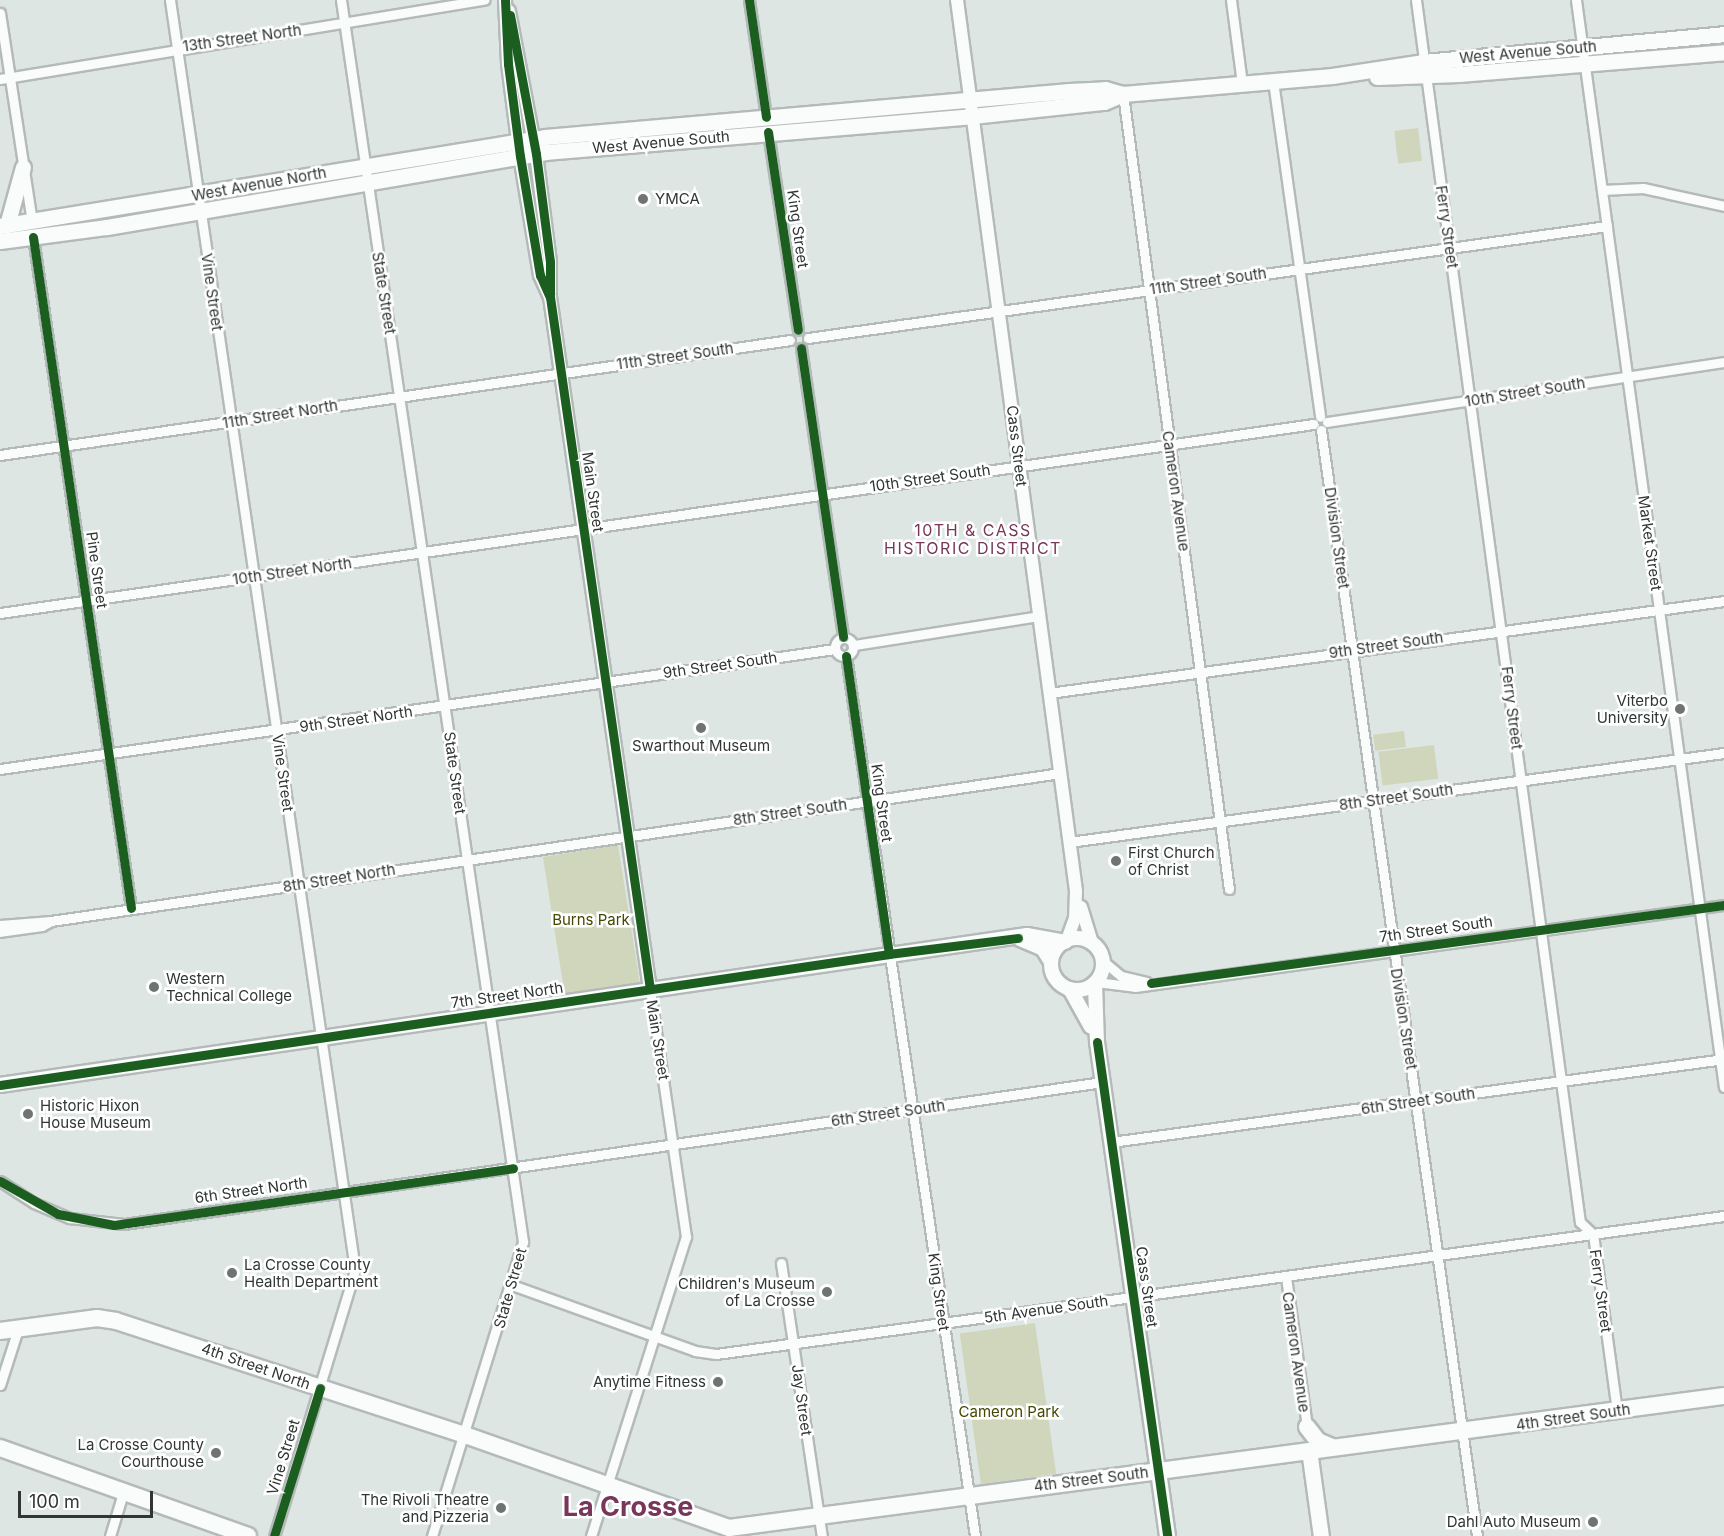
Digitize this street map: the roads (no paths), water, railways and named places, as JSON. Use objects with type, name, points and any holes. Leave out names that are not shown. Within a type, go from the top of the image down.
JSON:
[{"type":"highway","name":"4th Street North","points":[[0,1331],[98,1318],[116,1321],[465,1435],[608,1486]]},
{"type":"highway","name":"4th Street South","points":[[608,1486],[729,1528],[754,1530],[819,1516],[1724,1396]]},
{"type":"highway","points":[[1307,1427],[1318,1440],[1332,1448]]},
{"type":"highway","points":[[0,1448],[248,1536]]},
{"type":"main road","name":"West Avenue South","points":[[1425,69],[1582,47],[1724,34]]},
{"type":"main road","name":"West Avenue South","points":[[526,139],[972,116],[1104,102],[1123,94],[1242,83],[1425,69],[1584,64],[1724,52]]},
{"type":"main road","name":"West Avenue South","points":[[199,202],[367,182],[528,155],[970,100],[1105,89],[1123,94]]},
{"type":"main road","name":"West Avenue North","points":[[0,241],[33,230],[199,202],[364,166],[526,139]]},
{"type":"main road","points":[[3,226],[23,167]]},
{"type":"main road","name":"West Avenue North","points":[[3,226],[33,230]]},
{"type":"main road","name":"7th Street North","points":[[0,1085],[889,954],[1033,935],[1066,941]]},
{"type":"main road","points":[[1018,938],[1043,949],[1051,962],[1055,977],[1071,989],[1084,989],[1096,983],[1103,961],[1092,943],[1080,939],[1066,941],[1051,962]]},
{"type":"main road","name":"Cass Street","points":[[1096,983],[1097,1042],[1102,1082],[1167,1536]]},
{"type":"main road","name":"Cass Street","points":[[1071,989],[1097,1042]]},
{"type":"main road","points":[[1309,1450],[1321,1536]]},
{"type":"street","name":"Vine Street","points":[[170,0],[344,1192],[354,1279],[274,1536]]},
{"type":"street","name":"State Street","points":[[341,0],[491,1012],[524,1250],[432,1536]]},
{"type":"street","name":"13th Street North","points":[[5,79],[177,48],[484,0]]},
{"type":"street","name":"Main Street","points":[[505,0],[528,155],[550,262],[550,297],[686,1237],[591,1536]]},
{"type":"street","name":"King Street","points":[[749,0],[798,330]]},
{"type":"street","name":"Cass Street","points":[[957,0],[1076,891],[1076,918],[1066,941]]},
{"type":"street","points":[[1230,0],[1242,83]]},
{"type":"street","name":"Ferry Street","points":[[1416,0],[1580,1222],[1593,1234],[1617,1411]]},
{"type":"street","name":"Market Street","points":[[1576,0],[1724,1087]]},
{"type":"street","name":"Pine Street","points":[[0,13],[5,79],[33,230],[132,908]]},
{"type":"street","name":"Division Street","points":[[1273,81],[1371,801],[1477,1536]]},
{"type":"street","name":"Cameron Avenue","points":[[1123,94],[1229,889]]},
{"type":"street","points":[[1602,190],[1643,188],[1724,206]]},
{"type":"street","name":"11th Street South","points":[[808,338],[999,309],[1607,226]]},
{"type":"street","points":[[801,348],[790,340],[798,330],[808,338],[801,348],[843,637],[854,645],[1039,616]]},
{"type":"street","name":"11th Street South","points":[[561,373],[790,340]]},
{"type":"street","name":"10th Street South","points":[[583,528],[1470,402],[1724,362]]},
{"type":"street","name":"11th Street North","points":[[0,455],[561,373]]},
{"type":"street","name":"10th Street North","points":[[0,613],[583,528]]},
{"type":"street","name":"9th Street South","points":[[1049,693],[1502,628],[1724,601]]},
{"type":"street","points":[[843,637],[836,643],[835,649],[846,656],[854,645]]},
{"type":"street","name":"9th Street South","points":[[605,682],[835,649]]},
{"type":"street","name":"King Street","points":[[846,656],[975,1536]]},
{"type":"street","name":"9th Street North","points":[[0,769],[605,682]]},
{"type":"street","name":"8th Street South","points":[[1069,842],[1724,753]]},
{"type":"street","name":"8th Street South","points":[[627,836],[1060,773]]},
{"type":"street","name":"8th Street North","points":[[0,925],[51,921],[627,836]]},
{"type":"street","name":"Cass Street","points":[[1076,891],[1092,943]]},
{"type":"street","name":"7th Street South","points":[[1096,983],[1126,987],[1724,906]]},
{"type":"street","name":"8th Street North","points":[[0,932],[42,926],[51,921]]},
{"type":"street","name":"7th Street South","points":[[1103,961],[1121,976],[1151,983]]},
{"type":"street","name":"6th Street South","points":[[1111,1142],[1722,1060]]},
{"type":"street","name":"6th Street South","points":[[673,1143],[1102,1082]]},
{"type":"street","name":"6th Street North","points":[[1,1182],[58,1214],[114,1225],[673,1143]]},
{"type":"street","name":"5th Avenue South","points":[[512,1285],[708,1354],[944,1324],[1724,1216]]},
{"type":"street","name":"Jay Street","points":[[782,1263],[822,1536]]},
{"type":"street","name":"Cameron Avenue","points":[[1286,1277],[1307,1427]]},
{"type":"street","points":[[0,1384],[18,1329]]},
{"type":"street","points":[[110,1536],[123,1493]]},
{"type":"place","name":"YMCA","points":[[643,199]]},
{"type":"place","name":"Viterbo University","points":[[1680,709]]},
{"type":"place","name":"Swarthout Museum","points":[[701,728]]},
{"type":"place","name":"First Church of Christ","points":[[1116,861]]},
{"type":"place","name":"Western Technical College","points":[[154,987]]},
{"type":"place","name":"Historic Hixon House Museum","points":[[28,1114]]},
{"type":"place","name":"La Crosse County Health Department","points":[[232,1273]]},
{"type":"place","name":"Children's Museum of La Crosse","points":[[827,1292]]},
{"type":"place","name":"Anytime Fitness","points":[[718,1382]]},
{"type":"place","name":"La Crosse County Courthouse","points":[[216,1453]]},
{"type":"place","name":"The Rivoli Theatre and Pizzeria","points":[[501,1508]]},
{"type":"place","name":"Dahl Auto Museum","points":[[1593,1522]]},
{"type":"district","name":"10TH & CASS HISTORIC DISTRICT","points":[[973,539]]},
{"type":"district","name":"La Crosse","points":[[628,1507]]},
{"type":"park label","name":"Burns Park","points":[[591,920]]},
{"type":"park label","name":"Cameron Park","points":[[1009,1412]]}]
